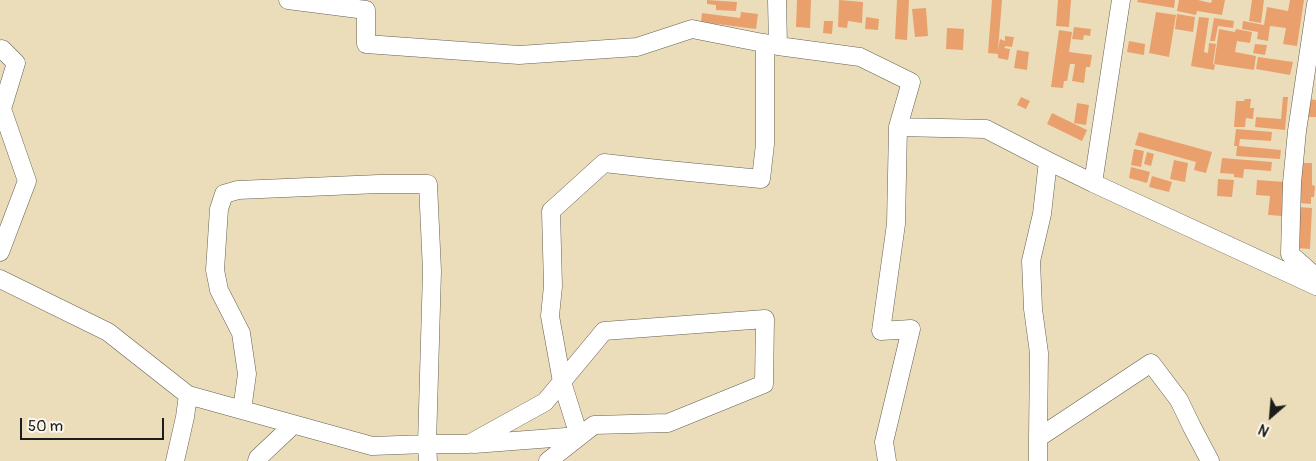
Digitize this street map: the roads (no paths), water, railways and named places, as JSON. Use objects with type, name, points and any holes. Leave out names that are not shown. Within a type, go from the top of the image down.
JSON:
[{"type":"street","points":[[288,0],[366,10],[366,44],[519,55],[637,47],[692,29],[772,44],[860,57],[910,82],[898,128],[896,224],[881,331],[911,329],[884,442],[887,461]]},
{"type":"street","points":[[579,436],[562,382],[550,316],[553,286],[552,211],[604,163],[761,179],[777,0]]},
{"type":"street","points":[[1093,183],[1122,0]]},
{"type":"street","points":[[1316,4],[1297,130],[1292,183],[1290,254],[1316,277]]},
{"type":"street","points":[[0,252],[27,182],[2,108],[16,63],[2,48]]},
{"type":"street","points":[[898,128],[986,129],[1093,183],[1316,286]]},
{"type":"street","points":[[1038,461],[1039,353],[1033,309],[1031,261],[1042,214],[1048,160]]},
{"type":"street","points":[[242,410],[247,374],[241,332],[219,290],[215,270],[219,208],[224,194],[238,190],[379,184],[428,184],[432,271],[428,452]]},
{"type":"street","points":[[0,279],[108,332],[188,395],[293,425],[372,446],[428,452],[468,444],[579,436]]},
{"type":"street","points":[[468,444],[544,402],[604,331],[765,319],[764,384],[668,424],[594,425],[548,461]]},
{"type":"street","points":[[1038,438],[1151,363],[1179,400],[1210,461]]},
{"type":"street","points":[[175,461],[188,395]]},
{"type":"street","points":[[258,461],[258,458],[293,425]]}]
